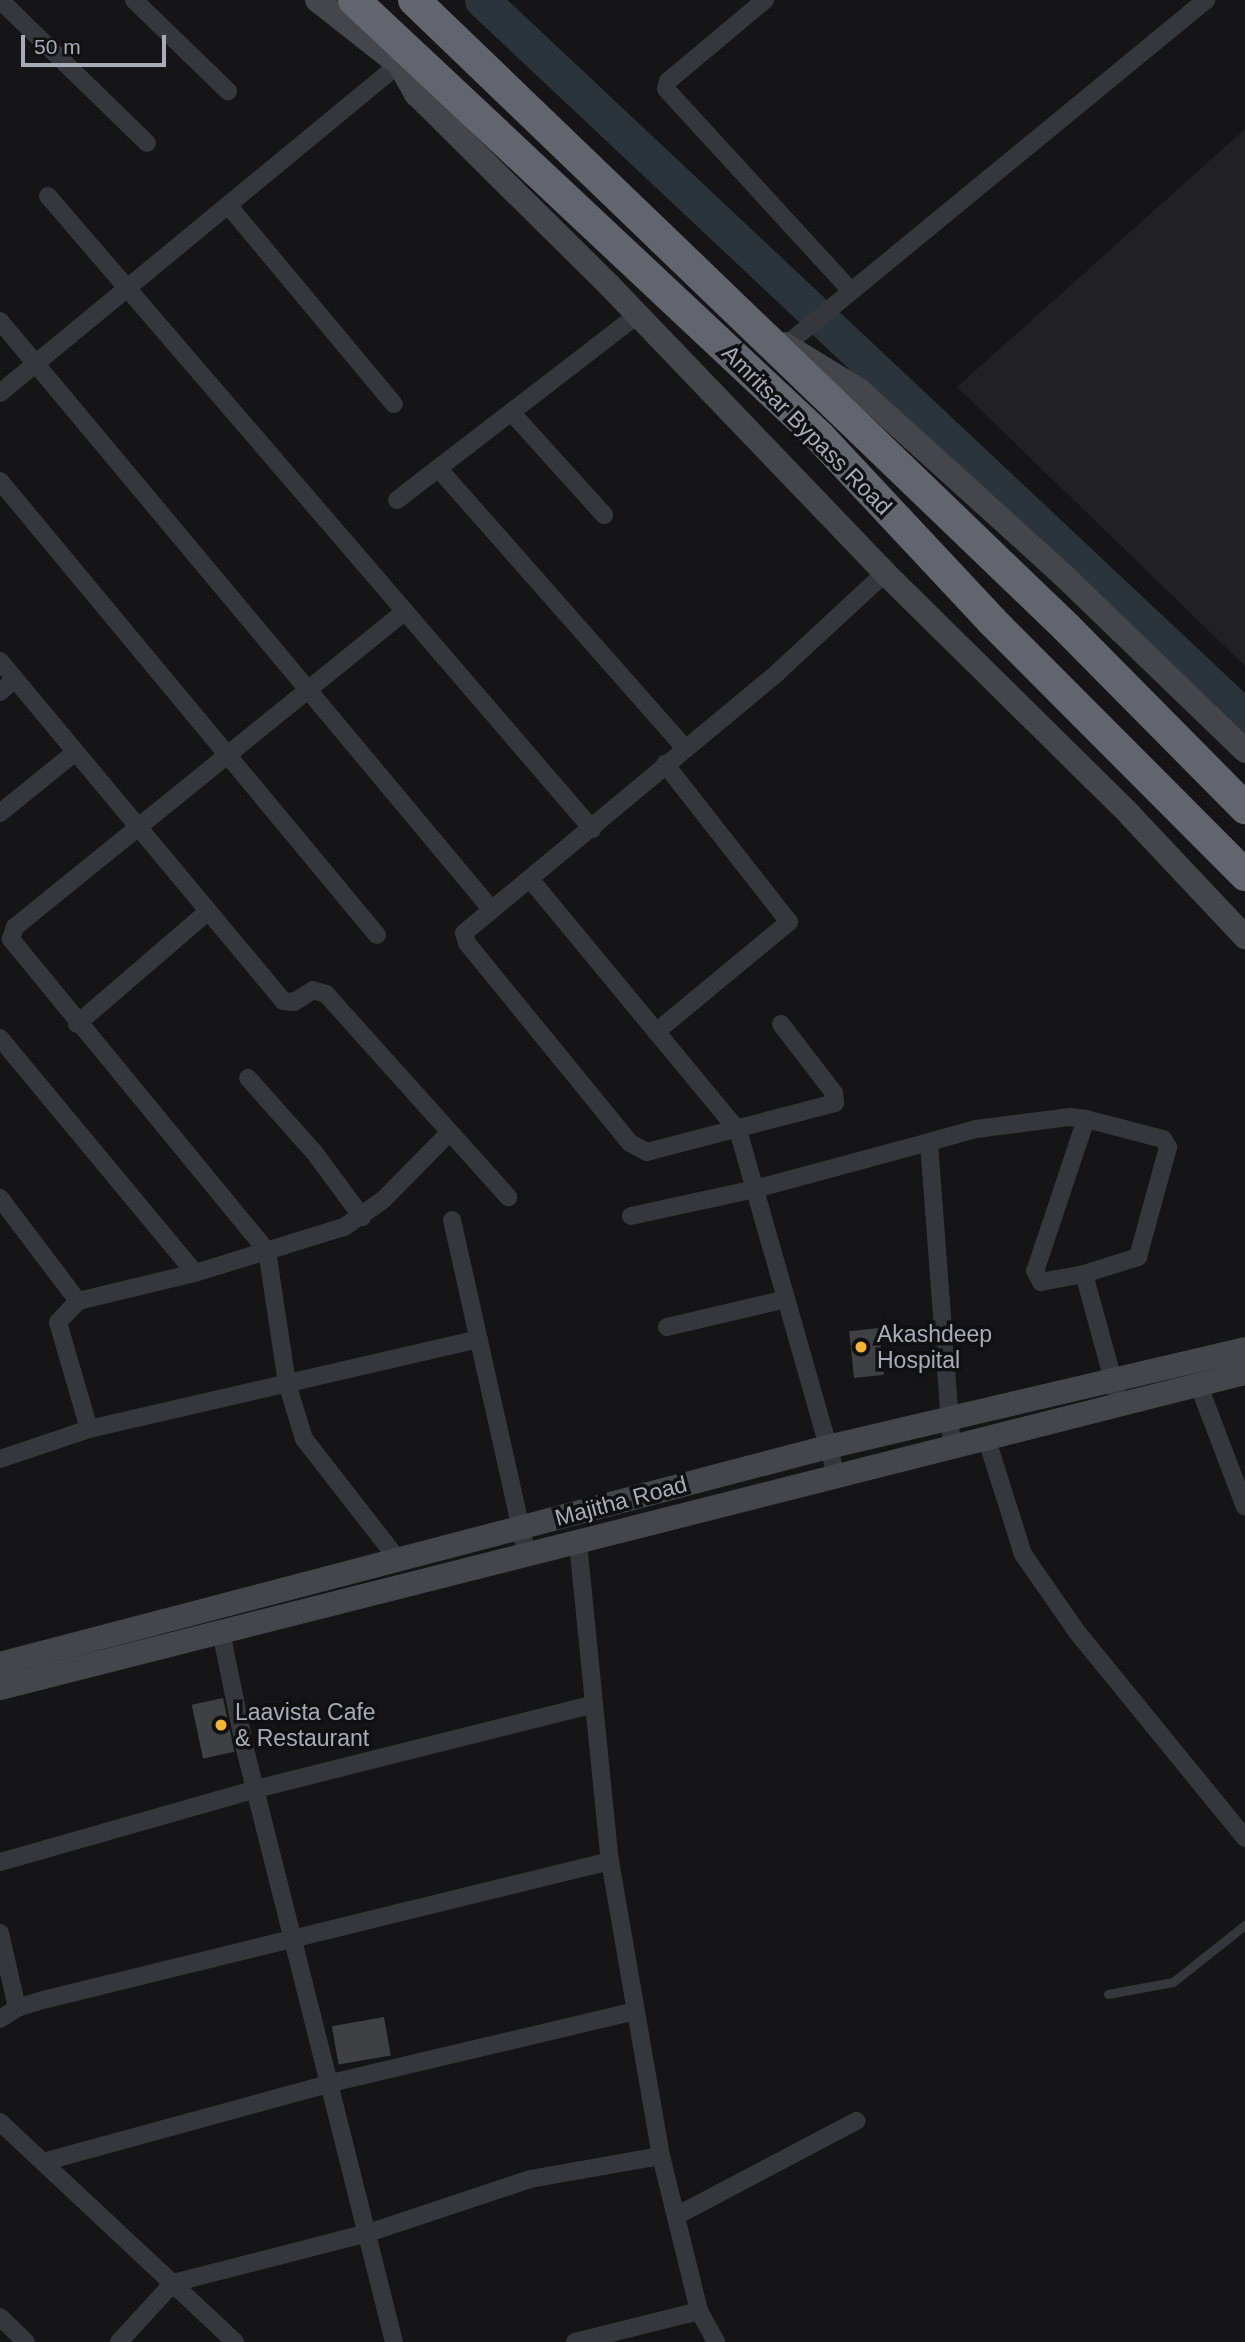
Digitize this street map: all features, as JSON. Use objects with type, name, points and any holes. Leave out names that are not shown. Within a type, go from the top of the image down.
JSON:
[{"type":"highway","name":"Amritsar Bypass Road","points":[[414,0],[1066,627],[1245,808]]},
{"type":"highway","name":"Amritsar Bypass Road","points":[[364,10],[819,436],[992,621],[1245,875]]},
{"type":"main road","points":[[317,0],[399,64]]},
{"type":"main road","points":[[364,10],[416,94],[637,315],[885,573],[1130,815],[1245,937]]},
{"type":"main road","points":[[756,327],[859,390],[1062,575],[1245,751]]},
{"type":"main road","name":"Majitha Road","points":[[0,1664],[331,1579],[396,1557],[828,1447],[1245,1349]]},
{"type":"main road","name":"Majitha Road","points":[[0,1688],[1245,1373]]},
{"type":"street","points":[[0,0],[147,143]]},
{"type":"street","points":[[134,0],[228,91]]},
{"type":"street","points":[[765,0],[668,81],[666,89],[844,295]]},
{"type":"street","points":[[786,345],[1206,0]]},
{"type":"street","points":[[0,393],[399,64]]},
{"type":"street","points":[[48,196],[592,829]]},
{"type":"street","points":[[228,205],[394,404]]},
{"type":"street","points":[[397,500],[637,315]]},
{"type":"street","points":[[0,321],[312,689],[492,910]]},
{"type":"street","points":[[510,412],[604,515]]},
{"type":"street","points":[[438,468],[684,747]]},
{"type":"street","points":[[0,481],[377,935]]},
{"type":"street","points":[[781,1024],[837,1101],[655,1153],[630,1143],[467,943],[464,933],[592,829],[684,747],[778,672],[885,573]]},
{"type":"street","points":[[396,1557],[310,1451],[287,1383],[267,1251],[77,1024],[14,945],[12,933],[404,612]]},
{"type":"street","points":[[0,661],[283,1001],[294,1002],[313,990],[326,994],[449,1134],[508,1196]]},
{"type":"street","points":[[0,692],[14,680]]},
{"type":"street","points":[[0,813],[74,753]]},
{"type":"street","points":[[656,1032],[789,922],[665,764]]},
{"type":"street","points":[[530,879],[738,1130],[837,1477]]},
{"type":"street","points":[[77,1024],[207,912]]},
{"type":"street","points":[[0,1038],[195,1273]]},
{"type":"street","points":[[248,1079],[314,1152],[362,1217]]},
{"type":"street","points":[[631,1216],[755,1189],[1004,1124],[1070,1117],[1086,1119],[1163,1139],[1168,1147],[1138,1257],[1084,1274],[1041,1282],[1035,1271],[1086,1119]]},
{"type":"street","points":[[89,1429],[58,1322],[78,1301],[195,1273],[362,1217],[449,1134]]},
{"type":"street","points":[[929,1142],[952,1449]]},
{"type":"street","points":[[0,1198],[78,1301]]},
{"type":"street","points":[[452,1220],[527,1555]]},
{"type":"street","points":[[1084,1274],[1120,1406]]},
{"type":"street","points":[[667,1327],[786,1299]]},
{"type":"street","points":[[0,1460],[89,1429],[479,1339]]},
{"type":"street","points":[[1199,1386],[1245,1507]]},
{"type":"street","points":[[987,1440],[1023,1554],[1077,1632],[1245,1838]]},
{"type":"street","points":[[578,1543],[591,1705],[610,1861],[661,2156],[699,2311],[716,2342]]},
{"type":"street","points":[[221,1632],[256,1789],[394,2342]]},
{"type":"street","points":[[0,1862],[256,1789],[591,1705]]},
{"type":"street","points":[[0,2019],[17,2008],[610,1861]]},
{"type":"street","points":[[0,1933],[17,2008]]},
{"type":"street","points":[[43,2162],[331,2083],[636,2011]]},
{"type":"street","points":[[676,2216],[856,2120]]},
{"type":"street","points":[[0,2122],[234,2342]]},
{"type":"street","points":[[119,2342],[173,2283],[368,2233],[530,2179],[661,2156]]},
{"type":"street","points":[[575,2342],[602,2339],[699,2311]]},
{"type":"street","points":[[0,2318],[26,2342]]},
{"type":"lane","points":[[1108,1994],[1174,1982],[1245,1925]]},
{"type":"shaded area","points":[[1245,129],[1245,666],[957,387]]},
{"type":"building","points":[[879,1328],[884,1375],[854,1378],[849,1331]]},
{"type":"building","name":"Laavista Cafe & Restaurant","points":[[223,1698],[234,1752],[203,1758],[192,1705]]},
{"type":"building","points":[[384,2017],[391,2055],[339,2065],[332,2026]]},
{"type":"waterway","points":[[482,0],[1245,717]]},
{"type":"place","name":"Akashdeep Hospital","points":[[861,1347]]},
{"type":"place","name":"Laavista Cafe & Restaurant","points":[[221,1725]]}]
